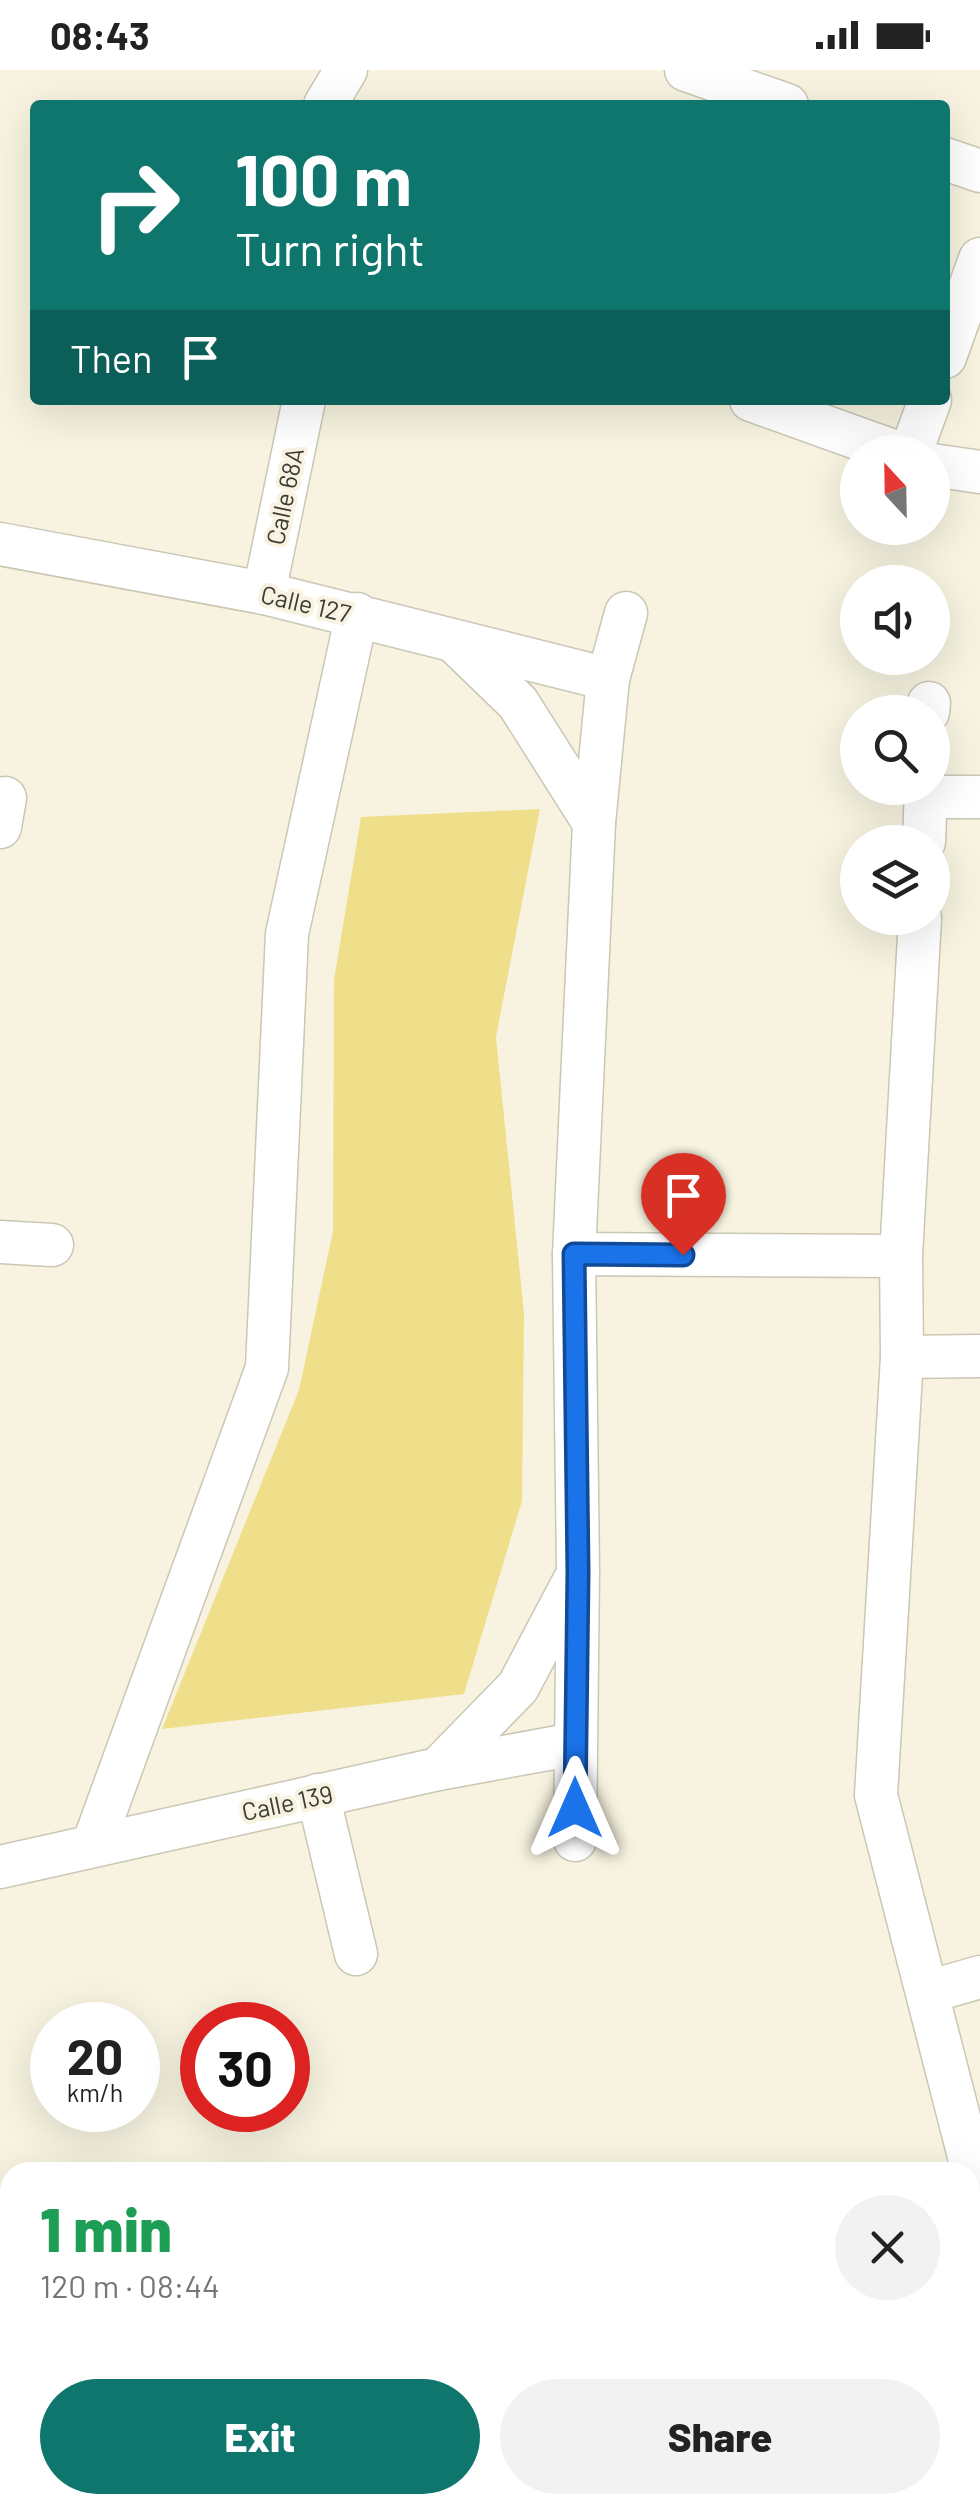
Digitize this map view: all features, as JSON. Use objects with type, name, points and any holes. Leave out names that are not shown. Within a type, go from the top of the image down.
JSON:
[{"type":"street","points":[[328,100],[346,70]]},
{"type":"street","points":[[686,70],[773,100]]},
{"type":"street","points":[[950,161],[980,171]]},
{"type":"street","points":[[950,343],[980,259]]},
{"type":"street","name":"Calle 68A","points":[[264,592],[303,405]]},
{"type":"street","points":[[765,405],[849,435]]},
{"type":"street","points":[[917,435],[928,405]]},
{"type":"street","points":[[950,468],[980,472]]},
{"type":"street","name":"Calle 127","points":[[0,544],[264,592],[608,680]]},
{"type":"street","points":[[576,1840],[574,1254],[594,823],[608,680],[626,613]]},
{"type":"street","points":[[93,1844],[267,1368],[287,934],[357,614]]},
{"type":"street","points":[[454,641],[518,704],[594,823]]},
{"type":"street","points":[[950,794],[980,796]]},
{"type":"street","points":[[919,935],[901,1256],[902,1357],[876,1795],[971,2162]]},
{"type":"street","points":[[0,1242],[52,1245]]},
{"type":"street","points":[[574,1254],[901,1256]]},
{"type":"street","points":[[902,1357],[980,1356]]},
{"type":"street","points":[[438,1770],[518,1688],[578,1572]]},
{"type":"street","name":"Calle 139","points":[[0,1867],[438,1770],[575,1744]]},
{"type":"street","points":[[318,1796],[356,1954]]},
{"type":"street","points":[[928,1992],[980,1977]]},
{"type":"shaded area","points":[[540,809],[496,1037],[524,1314],[522,1501],[464,1694],[162,1729],[299,1390],[333,1231],[334,979],[361,817]]},
{"type":"route","points":[[575,1808],[578,1572],[574,1254],[683,1255]]}]
